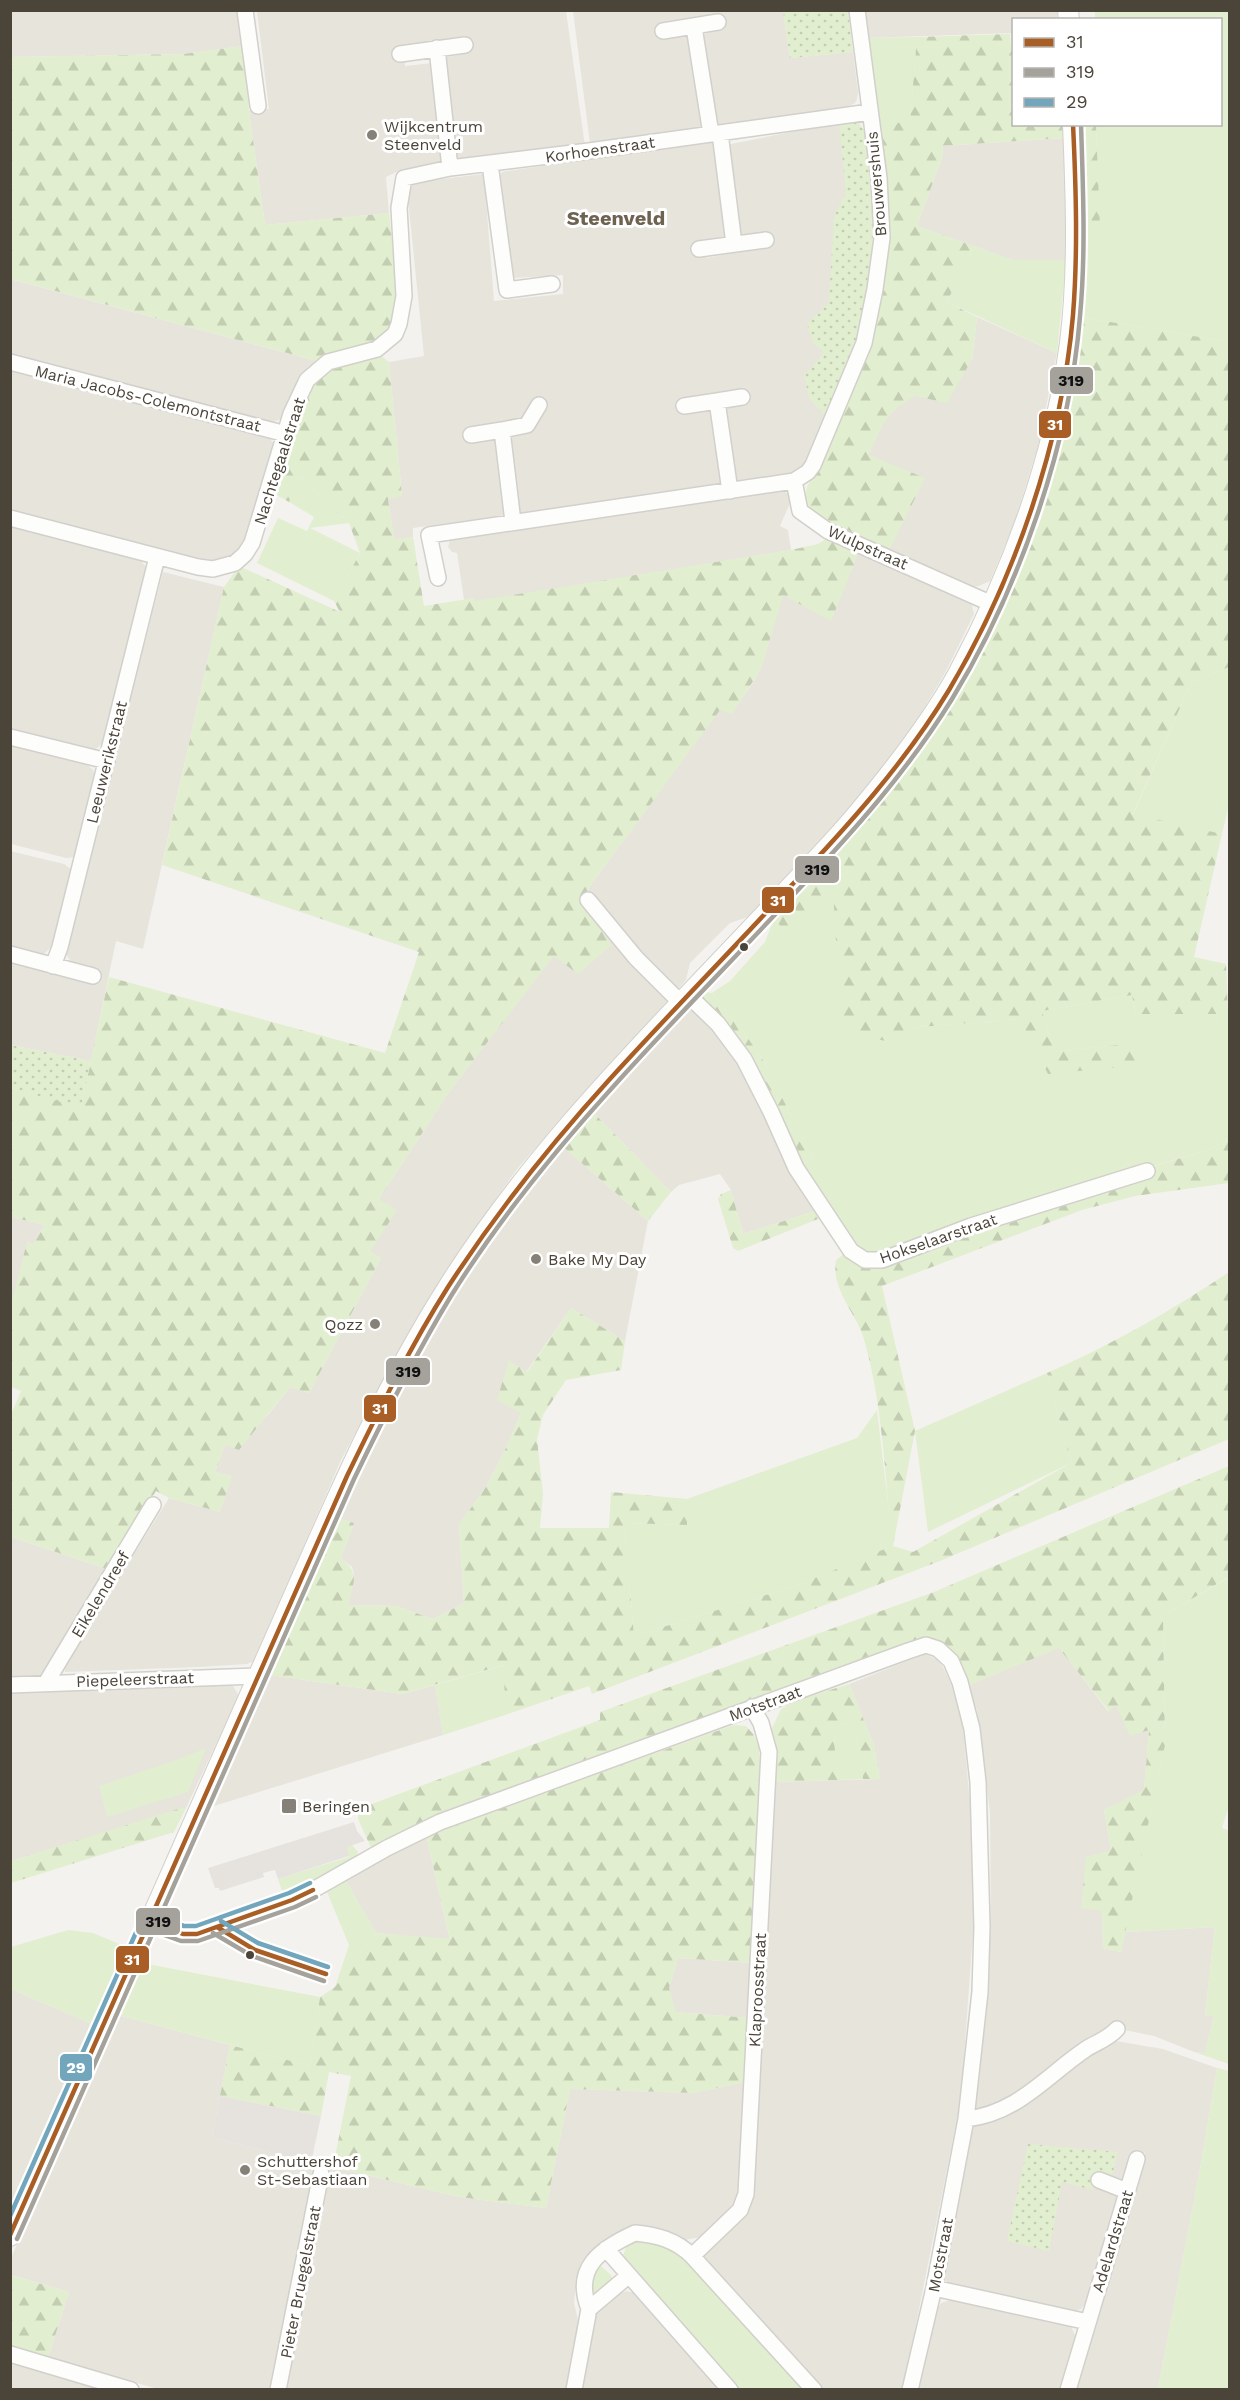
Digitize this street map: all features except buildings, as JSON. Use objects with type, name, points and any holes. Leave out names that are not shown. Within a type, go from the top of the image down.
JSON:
[{"type":"street","points":[[245,10],[258,106]]},
{"type":"street","name":"Brouwershuis","points":[[794,481],[808,472],[813,465],[864,343],[873,303],[882,238],[879,178],[857,10]]},
{"type":"street","points":[[663,31],[718,22]]},
{"type":"street","points":[[694,27],[716,133],[734,244]]},
{"type":"street","points":[[400,54],[465,45]]},
{"type":"street","points":[[437,48],[450,168]]},
{"type":"street","name":"Korhoenstraat","points":[[404,178],[450,168],[870,112]]},
{"type":"street","points":[[10,2236],[370,1424],[446,1289],[497,1214],[546,1150],[684,999],[855,818],[934,712],[956,677],[1008,568],[1039,489],[1056,416],[1070,342],[1076,258],[1073,126]]},
{"type":"street","points":[[490,164],[507,290],[552,284]]},
{"type":"street","name":"Nachtegaalstraat","points":[[10,518],[198,567],[213,569],[235,563],[245,554],[258,529],[298,396],[307,380],[318,368],[328,362],[378,349],[394,334],[399,324],[404,296],[399,208],[404,178]]},
{"type":"street","points":[[699,249],[766,240]]},
{"type":"street","name":"Maria Jacobs-Colemontstraat","points":[[10,362],[286,434]]},
{"type":"street","points":[[684,406],[742,397]]},
{"type":"street","points":[[717,401],[730,491]]},
{"type":"street","points":[[471,435],[527,425],[538,405]]},
{"type":"street","points":[[502,430],[513,522]]},
{"type":"street","points":[[438,578],[429,535],[794,481]]},
{"type":"street","name":"Wulpstraat","points":[[794,481],[800,511],[828,531],[992,604]]},
{"type":"street","name":"Leeuwerikstraat","points":[[53,966],[60,947],[157,557]]},
{"type":"street","points":[[10,737],[107,761]]},
{"type":"street","name":"Hokselaarstraat","points":[[588,900],[636,958],[684,999],[718,1024],[744,1059],[796,1168],[851,1251],[865,1260],[882,1260],[971,1226],[1147,1171]]},
{"type":"street","points":[[10,954],[93,976]]},
{"type":"street","name":"Eikelendreef","points":[[46,1683],[153,1505]]},
{"type":"street","name":"Motstraat","points":[[148,1922],[183,1935],[196,1934],[251,1916],[313,1890],[387,1848],[440,1822],[926,1645],[938,1649],[951,1661],[960,1682],[972,1729],[981,1836],[980,1992],[966,2119],[934,2288],[910,2390]]},
{"type":"street","name":"Piepeleerstraat","points":[[10,1685],[259,1676]]},
{"type":"street","name":"Klaproosstraat","points":[[692,2256],[740,2210],[746,2194],[769,1752],[761,1723],[752,1707]]},
{"type":"street","points":[[966,2119],[986,2117],[1003,2109],[1039,2087],[1086,2049],[1110,2037],[1117,2029]]},
{"type":"street","name":"Adelardstraat","points":[[1068,2390],[1137,2159]]},
{"type":"street","name":"Pieter Bruegelstraat","points":[[278,2390],[321,2174]]},
{"type":"street","points":[[1099,2180],[1127,2191]]},
{"type":"street","points":[[574,2390],[589,2309],[583,2292],[584,2275],[593,2260],[606,2249],[634,2233],[664,2238],[677,2243],[692,2256],[814,2390]]},
{"type":"street","points":[[606,2249],[730,2390]]},
{"type":"street","points":[[589,2309],[628,2276]]},
{"type":"street","points":[[934,2288],[1088,2322]]},
{"type":"street","points":[[10,2354],[131,2390]]},
{"type":"shaded area","points":[[1057,10],[1057,18],[1012,18],[1012,33],[869,38],[866,11]]},
{"type":"shaded area","points":[[10,11],[238,11],[243,46],[183,54],[11,57]]},
{"type":"shaded area","points":[[257,11],[566,11],[585,146],[458,162],[454,157],[443,58],[464,54],[463,40],[404,48],[405,66],[433,63],[442,161],[429,167],[403,169],[386,177],[389,213],[265,225],[249,111],[269,109]]},
{"type":"shaded area","points":[[573,11],[783,11],[790,58],[853,52],[857,99],[849,106],[718,126],[714,120],[702,35],[723,28],[721,16],[666,25],[668,39],[687,35],[691,38],[703,122],[699,129],[590,144]]},
{"type":"shaded area","points":[[856,119],[865,132],[874,221],[857,344],[817,439],[806,462],[799,470],[786,476],[413,528],[413,537],[394,540],[388,499],[402,495],[389,362],[424,356],[407,189],[416,182],[484,174],[494,301],[563,294],[563,275],[513,278],[499,177],[502,172],[714,141],[727,237],[723,241],[705,241],[706,258],[768,247],[768,234],[740,238],[728,147],[731,144]]},
{"type":"shaded area","points":[[1064,138],[1066,260],[1013,260],[917,226],[943,155],[942,146]]},
{"type":"shaded area","points":[[10,279],[317,361],[302,379],[282,419],[269,423],[11,357]]},
{"type":"shaded area","points":[[977,317],[1057,353],[1038,446],[1014,524],[990,581],[971,587],[889,551],[868,455],[885,419],[898,406],[972,360]]},
{"type":"shaded area","points":[[10,367],[268,435],[275,446],[251,536],[237,556],[213,564],[11,514]]},
{"type":"shaded area","points":[[784,491],[790,496],[790,503],[780,526],[788,530],[791,550],[474,602],[474,598],[464,600],[457,553],[452,552],[448,547],[451,537]]},
{"type":"shaded area","points":[[10,525],[125,555],[141,561],[146,567],[105,741],[96,749],[11,730]]},
{"type":"shaded area","points":[[860,550],[967,600],[972,605],[974,614],[945,673],[917,720],[864,792],[748,917],[730,923],[690,963],[686,980],[517,1169],[461,1248],[417,1317],[341,1460],[254,1661],[247,1664],[199,1667],[65,1672],[65,1665],[169,1498],[220,1512],[231,1476],[215,1472],[225,1445],[268,1415],[290,1387],[309,1393],[381,1258],[370,1252],[379,1199],[449,1092],[554,955],[588,889],[720,709],[732,713],[752,684],[761,668],[783,594]]},
{"type":"shaded area","points":[[163,572],[224,587],[143,949],[116,941],[91,1061],[11,1045],[10,962],[73,964],[66,950]]},
{"type":"shaded area","points":[[10,743],[83,761],[93,770],[95,777],[76,857],[66,858],[11,844]]},
{"type":"shaded area","points":[[10,851],[64,864],[72,870],[53,945],[43,955],[11,949]]},
{"type":"shaded area","points":[[695,1010],[730,1048],[818,1210],[743,1234],[731,1190],[720,1174],[679,1185],[671,1192],[592,1111],[686,1011]]},
{"type":"shaded area","points":[[561,1145],[648,1221],[625,1341],[571,1308],[526,1372],[509,1361],[521,1413],[487,1485],[459,1525],[464,1603],[433,1619],[396,1606],[348,1605],[354,1574],[352,1567],[341,1558],[354,1523],[337,1518],[396,1393],[474,1261]]},
{"type":"shaded area","points":[[11,1217],[45,1225],[33,1245],[28,1242],[11,1306]]},
{"type":"shaded area","points":[[11,1537],[107,1569],[45,1673],[38,1675],[11,1677]]},
{"type":"shaded area","points":[[1059,1647],[1108,1711],[1116,1705],[1149,1729],[1144,1791],[1104,1810],[1111,1850],[1102,1911],[1103,1948],[1121,1952],[1125,1932],[1215,1927],[1205,2015],[1214,2016],[1205,2053],[1194,2052],[1154,2036],[1114,2028],[1004,2104],[974,2110],[991,1928],[990,1812],[977,1710],[967,1686]]},
{"type":"shaded area","points":[[925,1654],[936,1659],[943,1667],[951,1684],[963,1728],[971,1815],[975,1903],[961,2099],[903,2389],[821,2389],[705,2263],[704,2254],[744,2215],[751,2203],[774,1782],[880,1779],[874,1745],[849,1684]]},
{"type":"shaded area","points":[[270,1675],[402,1694],[435,1685],[443,1735],[214,1806]]},
{"type":"shaded area","points":[[224,1684],[233,1686],[238,1694],[235,1704],[186,1808],[11,1861],[10,1693]]},
{"type":"shaded area","points":[[354,1822],[357,1831],[365,1841],[347,1847],[349,1856],[278,1879],[275,1870],[263,1873],[264,1877],[220,1891],[219,1888],[215,1888],[208,1868]]},
{"type":"shaded area","points":[[426,1835],[450,1940],[376,1933],[346,1881],[391,1853]]},
{"type":"shaded area","points":[[678,1958],[753,1963],[750,2018],[675,2012],[669,1988]]},
{"type":"shaded area","points":[[11,1989],[94,2025],[76,2067],[59,2095],[11,2204]]},
{"type":"shaded area","points":[[118,2015],[230,2045],[212,2137],[316,2164],[272,2389],[158,2389],[48,2358],[69,2292],[11,2275],[11,2258]]},
{"type":"shaded area","points":[[1116,2041],[1163,2049],[1217,2068],[1158,2389],[1075,2389],[1145,2153],[1131,2152],[1089,2297],[1081,2309],[1073,2312],[948,2285],[942,2275],[971,2127],[1103,2045]]},
{"type":"shaded area","points":[[746,2082],[738,2203],[700,2237],[685,2240],[630,2227],[618,2232],[585,2259],[575,2292],[574,2303],[580,2329],[568,2389],[284,2390],[328,2166],[460,2197],[546,2208],[570,2089],[693,2093]]},
{"type":"shaded area","points":[[220,2096],[321,2116],[311,2163],[212,2137]]},
{"type":"shaded area","points":[[626,2291],[635,2293],[725,2390],[580,2390],[595,2315],[618,2294]]},
{"type":"shaded area","points":[[950,2300],[1061,2322],[1071,2326],[1076,2338],[1063,2389],[918,2390],[933,2314],[941,2303]]},
{"type":"shaded area","points":[[11,2362],[106,2389],[11,2389]]},
{"type":"green space","points":[[783,11],[848,11],[853,52],[790,58]]},
{"type":"green space","points":[[1095,11],[1229,11],[1229,342],[1081,317],[1086,228],[1099,228],[1096,126],[1222,126],[1222,18],[1095,18]]},
{"type":"green space","points":[[1010,34],[1012,126],[1063,126],[1064,138],[942,146],[943,155],[917,226],[974,246],[947,302],[977,317],[972,359],[947,403],[915,396],[891,414],[873,445],[869,455],[925,478],[889,551],[824,521],[809,510],[805,499],[807,487],[836,430],[889,234],[880,124],[910,122],[917,37]]},
{"type":"green space","points":[[917,37],[910,123],[880,124],[869,38]]},
{"type":"green space","points":[[243,46],[249,111],[265,225],[389,213],[399,304],[392,329],[370,345],[317,361],[11,279],[10,57],[183,54]]},
{"type":"green space","points":[[856,119],[865,132],[874,221],[869,285],[857,344],[826,417],[809,398],[804,374],[811,369],[824,352],[813,343],[807,324],[829,302],[834,217],[846,192],[839,123]]},
{"type":"green space","points":[[1082,126],[1096,126],[1100,228],[1086,228]]},
{"type":"green space","points":[[974,246],[1013,260],[1066,260],[1057,353],[947,302]]},
{"type":"green space","points":[[1081,317],[1229,342],[1229,667],[1191,683],[1133,814],[1222,834],[1194,957],[1226,964],[1228,1014],[1136,1014],[1132,995],[1042,1011],[1055,1052],[1116,1045],[1138,1047],[1144,1056],[1141,1065],[1048,1074],[1019,1019],[907,1028],[891,1042],[841,1032],[833,888],[789,936],[774,919],[854,834],[906,771],[978,661],[1017,581],[1054,478],[1068,409]]},
{"type":"green space","points":[[378,353],[389,362],[402,496],[388,499],[394,539],[413,537],[424,606],[474,598],[475,601],[791,550],[818,544],[829,537],[860,550],[831,621],[783,595],[761,669],[732,714],[720,710],[588,889],[581,904],[612,945],[578,974],[554,956],[449,1092],[379,1199],[397,1210],[370,1252],[381,1258],[309,1393],[290,1387],[239,1450],[225,1445],[215,1472],[232,1476],[220,1512],[169,1498],[156,1491],[107,1569],[11,1537],[10,1417],[21,1391],[11,1387],[11,1306],[27,1242],[33,1245],[45,1225],[11,1217],[11,1089],[81,1106],[109,977],[385,1053],[419,952],[162,865],[224,587],[239,566],[340,612],[334,601],[360,553],[349,523],[299,476],[289,502],[273,493],[307,387],[328,368]]},
{"type":"green space","points":[[299,476],[349,523],[310,528],[360,553],[334,601],[257,563],[278,518],[307,531],[314,517],[289,502]]},
{"type":"green space","points":[[1229,667],[1230,800],[1222,834],[1133,815],[1191,683]]},
{"type":"green space","points":[[833,887],[907,1028],[1019,1019],[1049,1074],[1116,1045],[1055,1052],[1042,1011],[1132,995],[1136,1014],[1228,1014],[1229,1139],[1211,1149],[1078,1188],[881,1255],[867,1254],[855,1247],[800,1164],[813,1160],[765,1063],[712,993],[730,981],[765,942],[774,919],[789,936]]},
{"type":"green space","points":[[706,992],[712,993],[765,1063],[813,1160],[800,1164],[759,1072],[738,1038],[723,1020],[702,1001],[701,997]]},
{"type":"green space","points":[[11,1045],[91,1061],[81,1107],[11,1089]]},
{"type":"green space","points":[[592,1111],[671,1192],[648,1221],[561,1145]]},
{"type":"green space","points":[[1229,1139],[1229,1183],[1135,1196],[1082,1210],[882,1286],[915,1431],[893,1546],[913,1552],[1071,1463],[1047,1373],[1140,1327],[1229,1272],[1229,1439],[940,1561],[592,1694],[589,1686],[505,1715],[504,1665],[402,1694],[270,1675],[337,1518],[354,1523],[341,1558],[351,1569],[354,1579],[348,1605],[396,1606],[433,1619],[464,1603],[459,1525],[487,1485],[521,1413],[497,1400],[509,1360],[527,1372],[571,1308],[625,1341],[621,1370],[566,1380],[543,1415],[537,1439],[543,1494],[540,1528],[609,1528],[611,1492],[687,1499],[687,1525],[624,1523],[634,1636],[798,1585],[892,1546],[879,1414],[870,1361],[859,1326],[840,1290],[835,1271],[836,1260],[845,1253],[856,1263],[1211,1149]]},
{"type":"green space","points":[[731,1190],[743,1234],[818,1210],[823,1217],[738,1251],[733,1248],[718,1199],[721,1194]]},
{"type":"green space","points":[[1047,1373],[1071,1463],[928,1532],[915,1431]]},
{"type":"green space","points":[[877,1410],[893,1546],[798,1585],[634,1636],[624,1523],[687,1525],[687,1499],[857,1438]]},
{"type":"green space","points":[[1229,1466],[1229,1582],[1227,1578],[1163,1616],[1165,1745],[1121,1952],[1103,1948],[1102,1911],[1081,1908],[1086,1857],[1111,1850],[1104,1810],[1144,1790],[1149,1730],[1130,1736],[1116,1705],[1109,1711],[1059,1648],[967,1686],[942,1644],[934,1639],[918,1639],[706,1717],[372,1850],[358,1819],[358,1809],[600,1720],[600,1712],[934,1592]]},
{"type":"green space","points":[[1228,1578],[1230,1803],[1222,1828],[1230,1831],[1229,2064],[1194,2052],[1205,2053],[1214,2016],[1205,2015],[1215,1927],[1125,1932],[1165,1745],[1163,1616]]},
{"type":"green space","points":[[505,1665],[505,1715],[443,1735],[435,1685]]},
{"type":"green space","points":[[849,1684],[874,1745],[880,1779],[863,1779],[856,1734],[852,1725],[844,1723],[836,1729],[834,1742],[839,1780],[774,1782],[778,1752],[772,1728],[781,1709],[798,1700]]},
{"type":"green space","points":[[844,1723],[852,1725],[856,1734],[863,1779],[839,1780],[834,1742],[836,1729]]},
{"type":"green space","points":[[734,1725],[746,1726],[759,1746],[753,1963],[678,1958],[669,1988],[676,2012],[750,2018],[746,2082],[693,2093],[570,2089],[546,2208],[460,2197],[333,2167],[351,2076],[329,2072],[321,2116],[220,2096],[230,2045],[310,2066],[320,1997],[335,1987],[376,1933],[450,1939],[426,1835]]},
{"type":"green space","points":[[206,1748],[188,1792],[107,1817],[99,1786]]},
{"type":"green space","points":[[186,1808],[174,1832],[11,1883],[11,1861]]},
{"type":"green space","points":[[352,1845],[358,1852],[357,1856],[307,1886],[279,1896],[278,1892],[282,1891],[278,1879],[349,1857],[346,1847]]},
{"type":"green space","points":[[346,1881],[376,1933],[335,1987],[349,1945],[327,1892]]},
{"type":"green space","points":[[68,1930],[93,1933],[129,1948],[94,2025],[11,1989],[11,1947]]},
{"type":"green space","points":[[142,1963],[320,1997],[310,2066],[118,2015]]},
{"type":"green space","points":[[1217,2068],[1230,2071],[1229,2389],[1158,2389],[1201,2164]]},
{"type":"green space","points":[[1028,2144],[1118,2152],[1112,2175],[1100,2171],[1093,2190],[1062,2182],[1049,2251],[1007,2241]]},
{"type":"green space","points":[[643,2238],[683,2254],[807,2389],[739,2389],[625,2266],[623,2256],[627,2244]]},
{"type":"green space","points":[[600,2265],[613,2280],[594,2297],[588,2287],[593,2268]]},
{"type":"green space","points":[[10,2275],[69,2292],[48,2358],[11,2347]]},
{"type":"transit line","name":"31","points":[[10,2235],[347,1476],[395,1380],[434,1310],[485,1233],[566,1129],[874,794],[932,717],[973,648],[1014,557],[1031,510],[1058,412],[1067,363],[1075,291],[1076,220],[1073,126]]},
{"type":"transit line","name":"319","points":[[17,2239],[354,1479],[400,1386],[451,1296],[507,1215],[568,1138],[880,799],[918,750],[952,699],[999,611],[1019,563],[1053,464],[1074,364],[1083,268],[1081,126]]},
{"type":"transit line","name":"29","points":[[151,1915],[184,1926],[196,1926],[289,1893],[310,1883]]},
{"type":"transit line","name":"31","points":[[149,1922],[183,1934],[197,1934],[292,1900],[313,1890]]},
{"type":"transit line","name":"319","points":[[147,1929],[181,1941],[198,1941],[295,1907],[316,1897]]},
{"type":"transit line","name":"29","points":[[10,2216],[142,1919]]},
{"type":"transit line","name":"29","points":[[221,1921],[258,1943],[328,1967]]},
{"type":"transit line","name":"31","points":[[217,1927],[255,1950],[326,1974]]},
{"type":"transit line","name":"319","points":[[213,1933],[252,1956],[324,1981]]},
{"type":"place","name":"Wijkcentrum Steenveld","points":[[372,135]]},
{"type":"place","name":"Bake My Day","points":[[536,1259]]},
{"type":"place","name":"Qozz","points":[[375,1324]]},
{"type":"place","name":"Beringen","points":[[289,1806]]},
{"type":"place","name":"Schuttershof St-Sebastiaan","points":[[245,2170]]},
{"type":"district","name":"Steenveld","points":[[616,218]]}]
